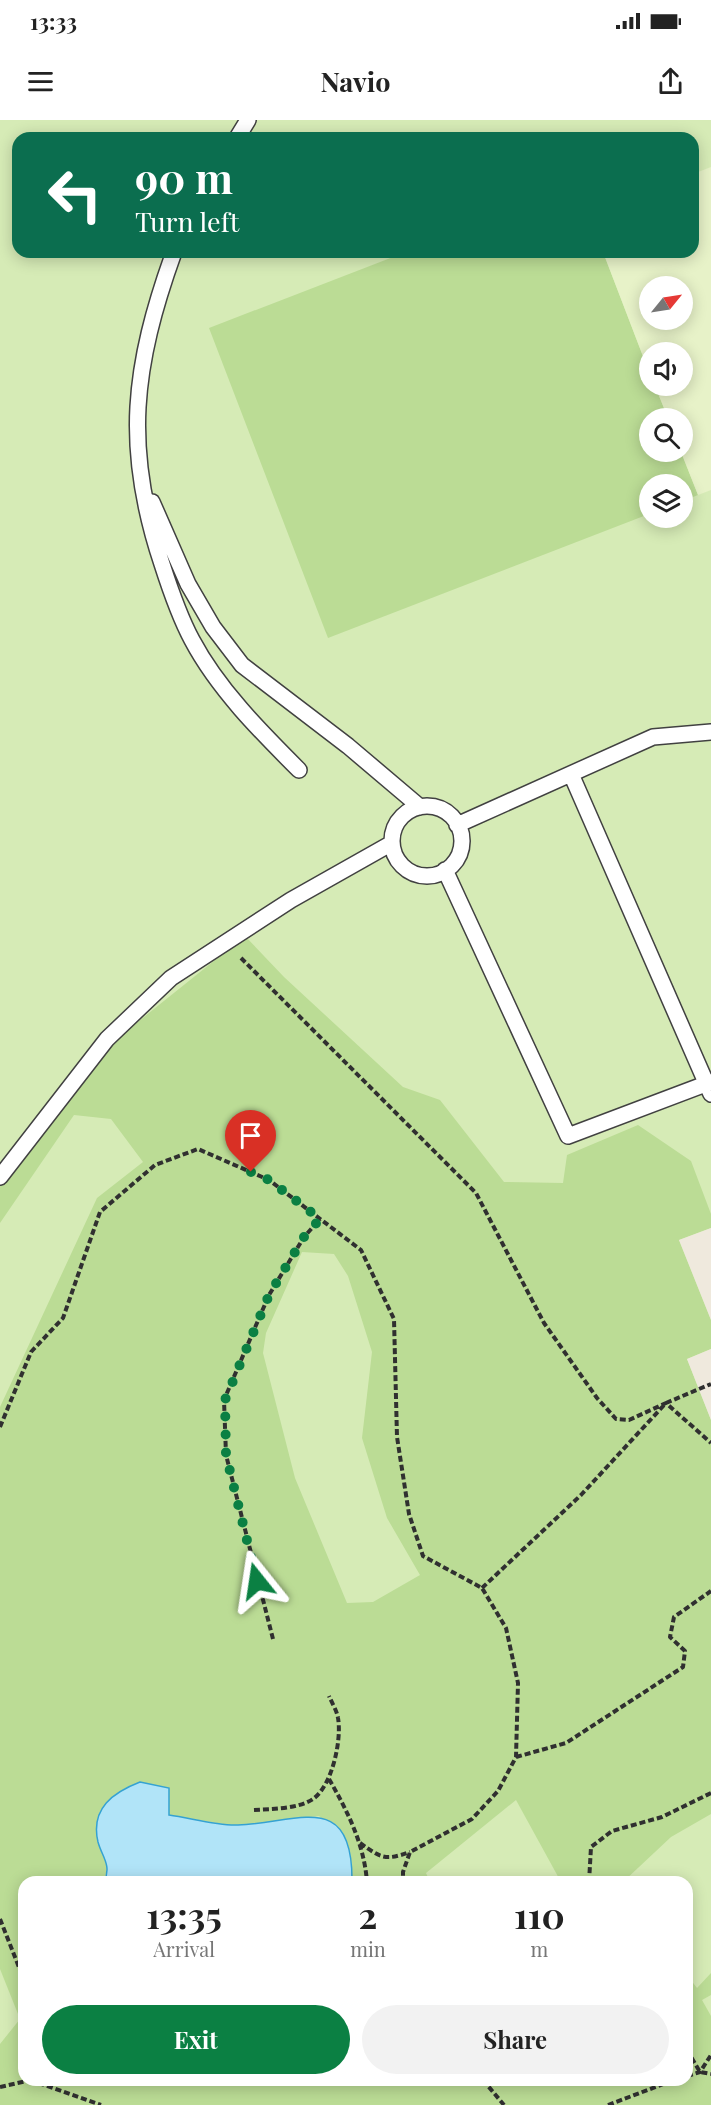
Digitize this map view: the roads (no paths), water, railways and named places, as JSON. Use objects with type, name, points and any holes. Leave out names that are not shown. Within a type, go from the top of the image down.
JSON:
[{"type":"lane","points":[[172,258],[151,322],[140,374],[137,462],[148,524],[171,592],[192,641],[254,725],[299,770]]},
{"type":"lane","points":[[137,462],[162,528],[188,584],[213,627],[242,665],[348,746],[420,807]]},
{"type":"lane","points":[[457,825],[653,737],[711,732]]},
{"type":"lane","points":[[445,870],[568,1136],[710,1086],[571,774]]},
{"type":"lane","points":[[420,807],[438,808],[448,813],[457,825],[461,844],[459,855],[445,870],[433,875],[410,872],[394,855],[392,843],[398,821],[405,813],[420,807]]},
{"type":"lane","points":[[0,1177],[107,1039],[171,978],[228,939],[357,861],[392,843]]},
{"type":"water","points":[[140,1782],[169,1788],[169,1815],[212,1823],[238,1825],[318,1818],[332,1823],[343,1834],[350,1853],[352,1876],[106,1876],[106,1861],[96,1830],[101,1811],[106,1803],[121,1791]]}]
